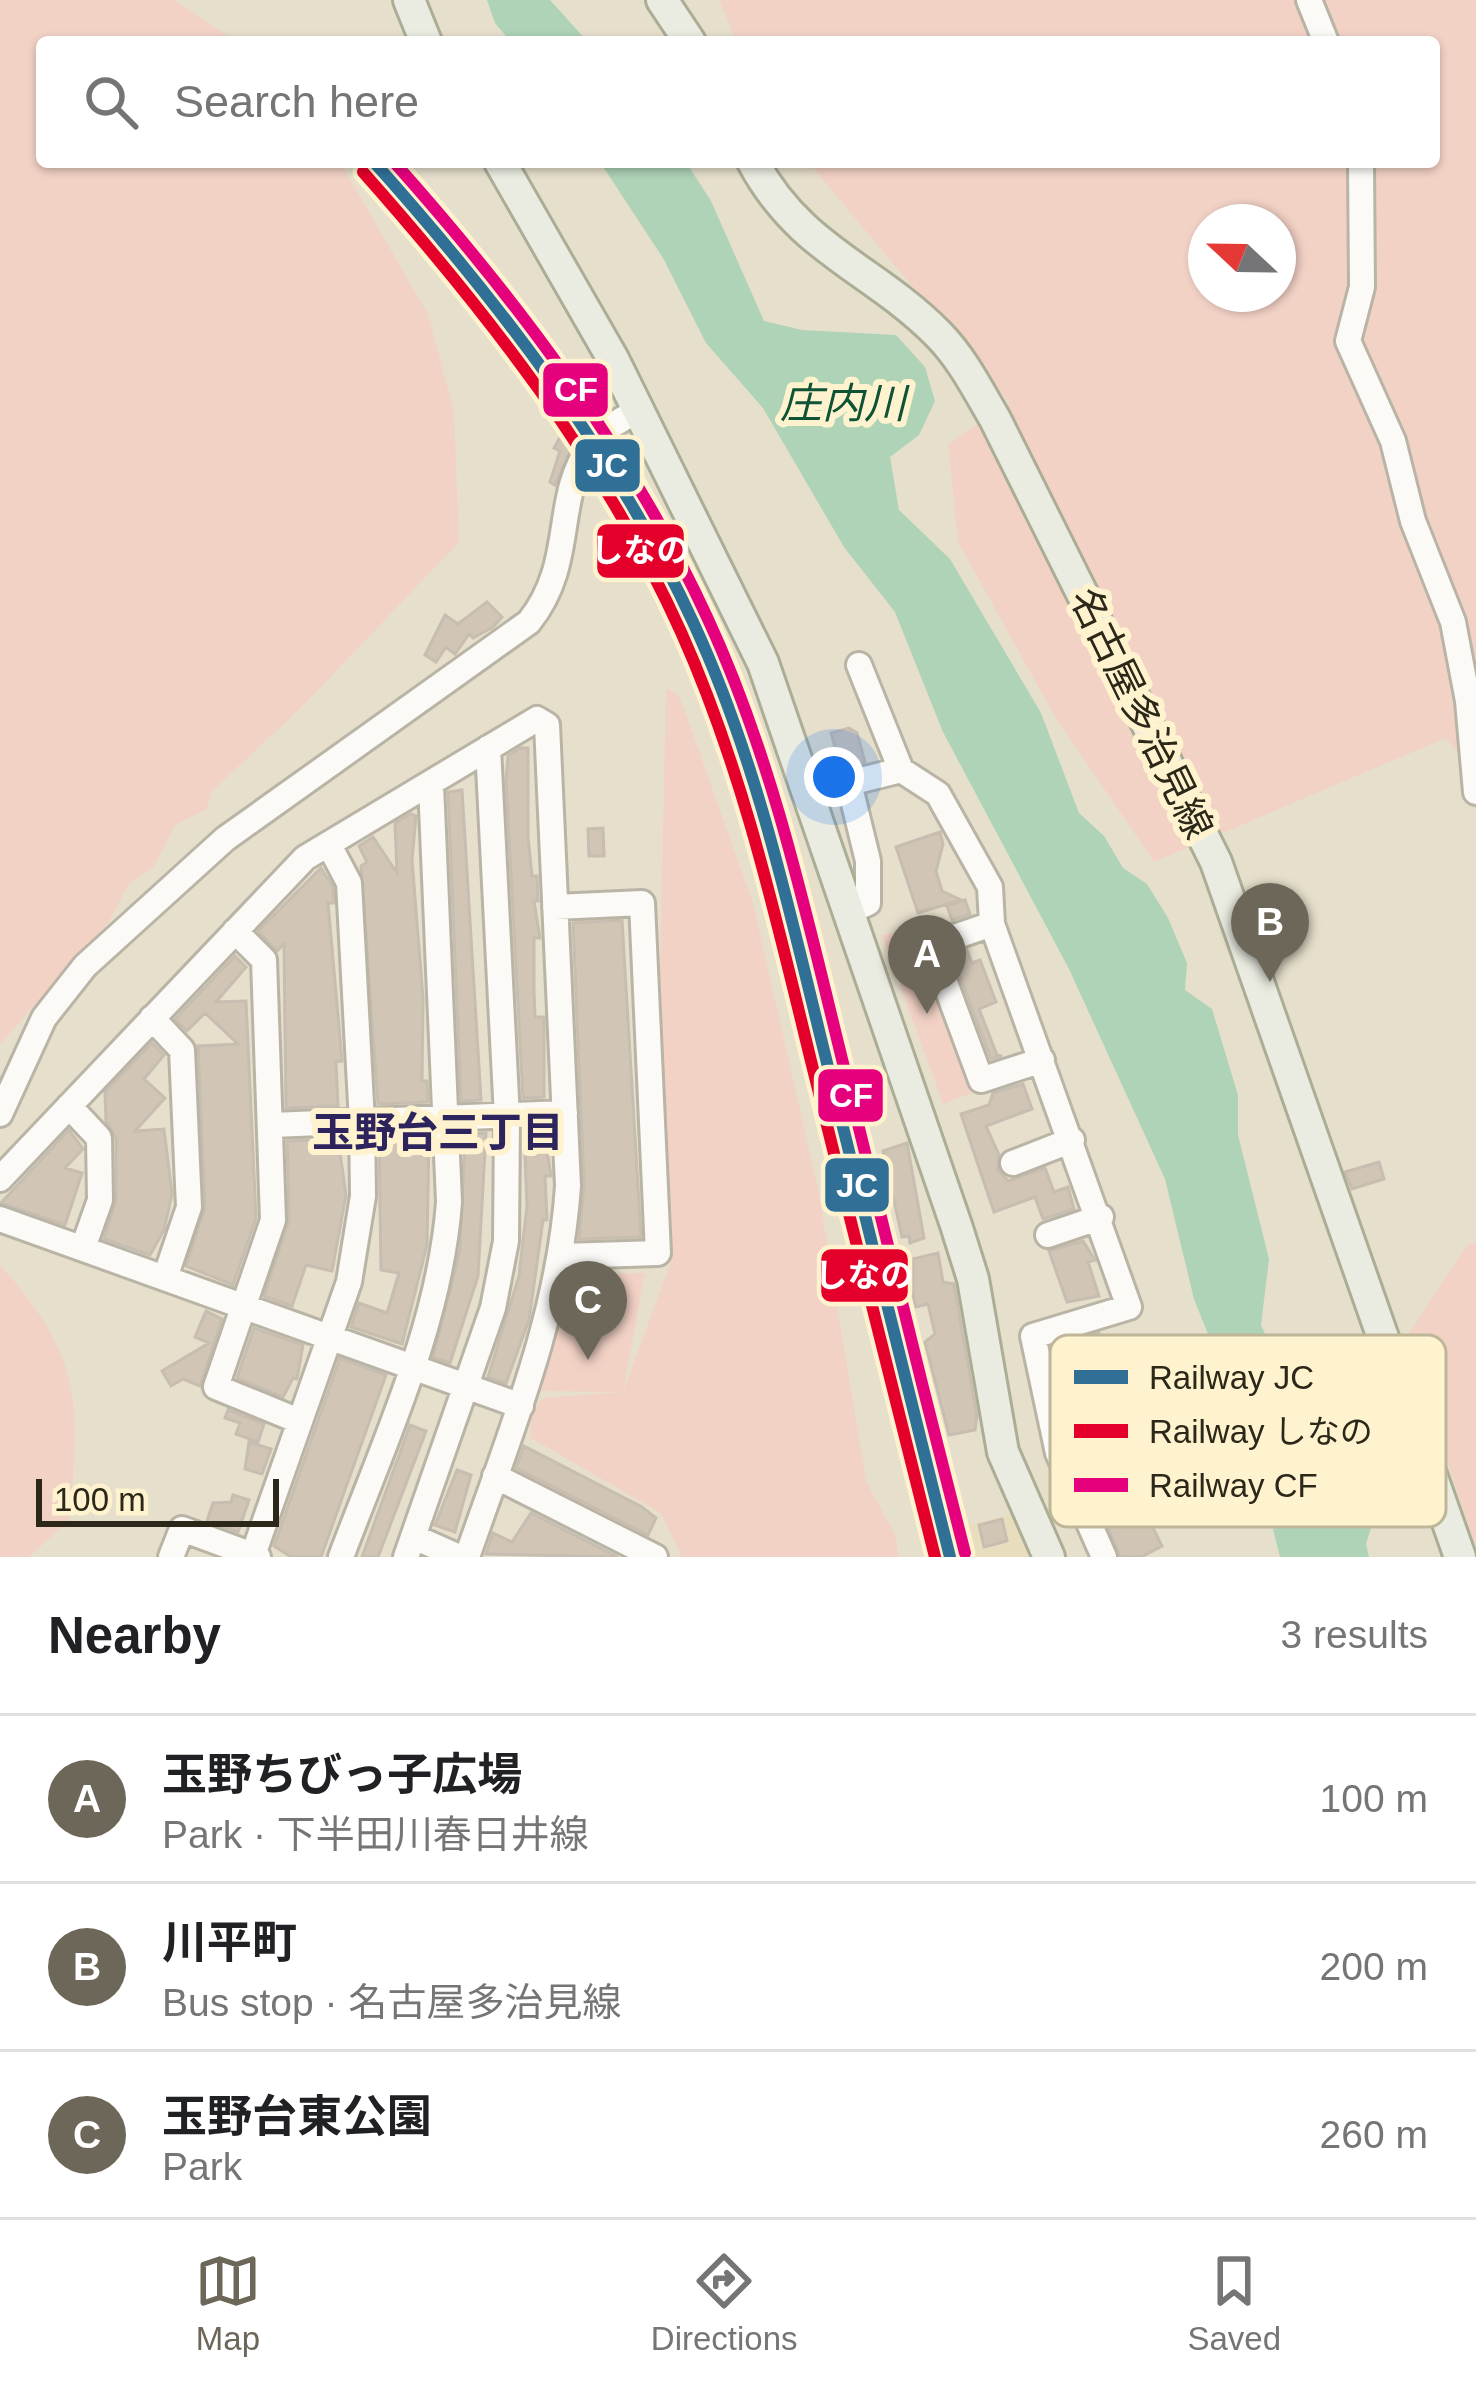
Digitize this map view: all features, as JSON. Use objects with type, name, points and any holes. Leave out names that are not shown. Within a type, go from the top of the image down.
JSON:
[{"type":"main road","points":[[409,0],[424,36]]},
{"type":"main road","points":[[662,0],[686,36]]},
{"type":"main road","points":[[503,168],[625,418],[764,663],[974,1279],[1003,1452],[1049,1557]]},
{"type":"main road","name":"名古屋多治見線","points":[[757,168],[786,214],[848,268],[936,332],[963,364],[1005,439],[1216,862],[1382,1335]]},
{"type":"main road","name":"名古屋多治見線","points":[[1446,1517],[1460,1557]]},
{"type":"street","points":[[1310,0],[1324,36]]},
{"type":"street","points":[[1361,168],[1362,287],[1348,341],[1393,441],[1413,521],[1453,622],[1468,700],[1476,792]]},
{"type":"street","points":[[0,1114],[44,1018],[86,966],[225,839],[529,622],[549,597],[563,557],[575,470],[591,446]]},
{"type":"street","points":[[859,665],[901,770],[938,794],[990,887],[992,924],[1130,1307],[1033,1336],[1050,1416]]},
{"type":"street","points":[[0,1180],[305,858],[431,785],[488,748],[537,719],[547,724],[565,1114],[563,1256],[546,1335],[463,1557],[410,1547],[493,1308],[506,1241],[507,1117],[488,748]]},
{"type":"street","points":[[848,912],[868,903],[868,861],[849,782],[901,770]]},
{"type":"street","points":[[341,1557],[411,1368],[446,1250],[446,1119],[431,785]]},
{"type":"street","points":[[172,1557],[182,1528],[256,1556],[358,1239],[362,1122],[349,883],[329,845]]},
{"type":"street","points":[[555,907],[642,903],[658,1253],[563,1256]]},
{"type":"street","points":[[992,924],[931,945],[981,1080],[1042,1060]]},
{"type":"street","points":[[235,931],[264,960],[273,1220],[217,1387],[299,1421]]},
{"type":"street","points":[[152,1018],[182,1050],[189,1207],[165,1278]]},
{"type":"street","points":[[69,1106],[99,1138],[100,1200],[82,1248]]},
{"type":"street","points":[[272,1125],[565,1114]]},
{"type":"street","points":[[1013,1163],[1072,1140]]},
{"type":"street","points":[[1048,1235],[1100,1217]]},
{"type":"street","points":[[0,1219],[521,1406]]},
{"type":"street","points":[[495,1476],[655,1557]]},
{"type":"street","points":[[1091,1527],[1104,1557]]},
{"type":"shaded area","points":[[0,0],[174,0],[228,36],[36,36],[36,168],[343,168],[428,314],[454,412],[459,542],[301,708],[212,791],[207,809],[175,825],[154,866],[128,885],[108,923],[0,1044]]},
{"type":"shaded area","points":[[719,0],[1476,0],[1476,776],[1446,738],[1154,862],[1054,715],[958,542],[948,444],[1010,403],[813,168],[1440,168],[1440,36],[734,36]]},
{"type":"shaded area","points":[[666,688],[679,695],[753,903],[818,1189],[866,1481],[896,1537],[898,1557],[682,1557],[661,1513],[531,1438],[530,1415],[543,1398],[622,1392],[539,1391],[568,1275],[645,1273],[623,1392],[671,1262],[659,1014]]},
{"type":"shaded area","points":[[912,930],[974,1092],[943,1104],[882,935]]},
{"type":"shaded area","points":[[1476,1242],[1476,1549],[1446,1459],[1446,1335],[1408,1335],[1467,1245]]},
{"type":"shaded area","points":[[0,1265],[47,1327],[70,1382],[74,1411],[69,1520],[29,1557],[0,1557]]},
{"type":"shaded area","points":[[1017,1513],[1041,1557],[974,1557],[966,1526]]},
{"type":"water","points":[[487,0],[550,0],[583,36],[506,36],[495,23]]},
{"type":"water","name":"庄内川","points":[[604,168],[690,168],[711,201],[764,321],[802,330],[896,335],[925,367],[935,401],[919,435],[890,457],[899,510],[950,559],[1041,713],[1079,813],[1104,836],[1123,868],[1147,884],[1187,963],[1185,990],[1212,1009],[1238,1095],[1238,1135],[1269,1259],[1261,1325],[1266,1335],[1208,1335],[1194,1299],[1165,1179],[1069,969],[943,732],[895,612],[844,547],[763,408],[706,343],[663,258]]},
{"type":"water","name":"庄内川","points":[[1272,1527],[1371,1527],[1366,1544],[1369,1557],[1280,1557]]},
{"type":"building","points":[[563,432],[577,437],[555,485],[550,482],[560,451],[554,448]]},
{"type":"building","points":[[487,602],[502,617],[493,627],[473,638],[469,634],[455,654],[446,647],[436,662],[425,655],[445,615],[458,624]]},
{"type":"building","points":[[849,728],[857,733],[865,762],[841,769],[831,733]]},
{"type":"building","points":[[528,748],[528,837],[532,876],[537,876],[538,901],[534,901],[540,938],[534,938],[535,1017],[544,1017],[544,1097],[523,1098],[506,780],[508,756]]},
{"type":"building","points":[[462,790],[481,1100],[461,1101],[448,792]]},
{"type":"building","points":[[416,816],[412,860],[423,998],[422,1081],[427,1081],[428,1102],[378,1104],[361,866],[367,862],[359,846],[373,837],[397,873],[395,823]]},
{"type":"building","points":[[603,828],[604,856],[589,856],[588,829]]},
{"type":"building","points":[[940,832],[943,844],[936,871],[942,891],[961,900],[918,913],[896,847]]},
{"type":"building","points":[[321,868],[333,887],[334,903],[328,903],[342,1061],[336,1062],[338,1106],[286,1108],[284,944],[277,951],[258,931]]},
{"type":"building","points":[[965,900],[970,914],[952,920],[947,906]]},
{"type":"building","points":[[622,920],[641,1237],[579,1239],[584,1185],[573,923]]},
{"type":"building","points":[[967,950],[972,963],[980,960],[996,1002],[979,1009],[997,1055],[1002,1056],[991,1059],[952,955]]},
{"type":"building","points":[[235,956],[246,967],[216,1002],[246,1001],[256,1218],[233,1285],[186,1266],[205,1207],[198,1046],[238,1044],[205,1013],[187,1031],[175,1019]]},
{"type":"building","points":[[152,1043],[164,1055],[144,1079],[165,1098],[135,1131],[164,1129],[172,1194],[164,1230],[150,1255],[104,1239],[116,1200],[116,1138],[106,1121],[105,1092]]},
{"type":"building","points":[[1023,1084],[1032,1109],[986,1126],[999,1155],[998,1170],[1008,1181],[1045,1168],[1054,1192],[1068,1187],[1074,1209],[1043,1219],[1035,1197],[994,1212],[961,1114],[989,1105],[993,1093]]},
{"type":"building","points":[[69,1130],[83,1149],[65,1168],[82,1173],[65,1225],[1,1203]]},
{"type":"building","points":[[544,1130],[551,1176],[545,1176],[547,1220],[543,1220],[529,1320],[506,1383],[488,1377],[519,1276],[527,1206],[524,1131]]},
{"type":"building","points":[[486,1133],[478,1276],[450,1363],[433,1357],[460,1250],[465,1134]]},
{"type":"building","points":[[429,1135],[427,1245],[402,1344],[351,1327],[359,1303],[387,1313],[399,1273],[381,1270],[379,1137]]},
{"type":"building","points":[[338,1139],[346,1195],[332,1271],[306,1265],[292,1306],[264,1296],[289,1220],[287,1141]]},
{"type":"building","points":[[907,1143],[924,1238],[910,1243],[909,1236],[902,1237],[883,1151]]},
{"type":"building","points":[[1379,1162],[1384,1179],[1352,1189],[1345,1172]]},
{"type":"building","points":[[1083,1241],[1095,1260],[1088,1262],[1099,1296],[1067,1302],[1049,1251]]},
{"type":"building","points":[[938,1253],[943,1282],[954,1284],[977,1416],[975,1430],[949,1435],[925,1342],[935,1334],[928,1304],[916,1307],[913,1295],[913,1259]]},
{"type":"building","points":[[206,1311],[222,1319],[200,1386],[183,1379],[171,1386],[162,1371],[209,1343],[195,1337]]},
{"type":"building","points":[[254,1328],[303,1345],[297,1379],[293,1378],[283,1397],[237,1378]]},
{"type":"building","points":[[340,1358],[386,1375],[321,1557],[291,1557],[274,1546]]},
{"type":"building","points":[[228,1410],[264,1424],[258,1442],[236,1434],[240,1423],[225,1418]]},
{"type":"building","points":[[410,1425],[426,1431],[378,1557],[362,1557]]},
{"type":"building","points":[[249,1442],[271,1449],[262,1474],[245,1469]]},
{"type":"building","points":[[524,1446],[642,1507],[656,1518],[648,1535],[516,1468]]},
{"type":"building","points":[[457,1470],[471,1475],[455,1532],[435,1525]]},
{"type":"building","points":[[233,1495],[249,1500],[238,1532],[207,1521],[213,1503],[231,1502]]},
{"type":"building","points":[[531,1513],[618,1557],[486,1554],[493,1533],[512,1542]]},
{"type":"building","points":[[1002,1519],[1007,1541],[984,1547],[979,1525]]},
{"type":"building","points":[[1108,1527],[1152,1527],[1162,1546],[1141,1557],[1120,1557]]},
{"type":"rail line","name":"JC","points":[[379,168],[509,324],[590,438],[662,559],[716,674],[784,890],[950,1557]]},
{"type":"rail line","name":"CF","points":[[399,168],[527,322],[606,435],[676,555],[730,669],[768,776],[799,885],[965,1553]]},
{"type":"rail line","name":"しなの","points":[[363,172],[498,334],[579,448],[650,569],[703,684],[771,900],[935,1557]]},
{"type":"place","name":"川平町","points":[[1270,982]]},
{"type":"place","name":"玉野ちびっ子広場","points":[[927,1014]]},
{"type":"place","name":"玉野台東公園","points":[[588,1360]]},
{"type":"district","name":"玉野台三丁目","points":[[438,1132]]}]
